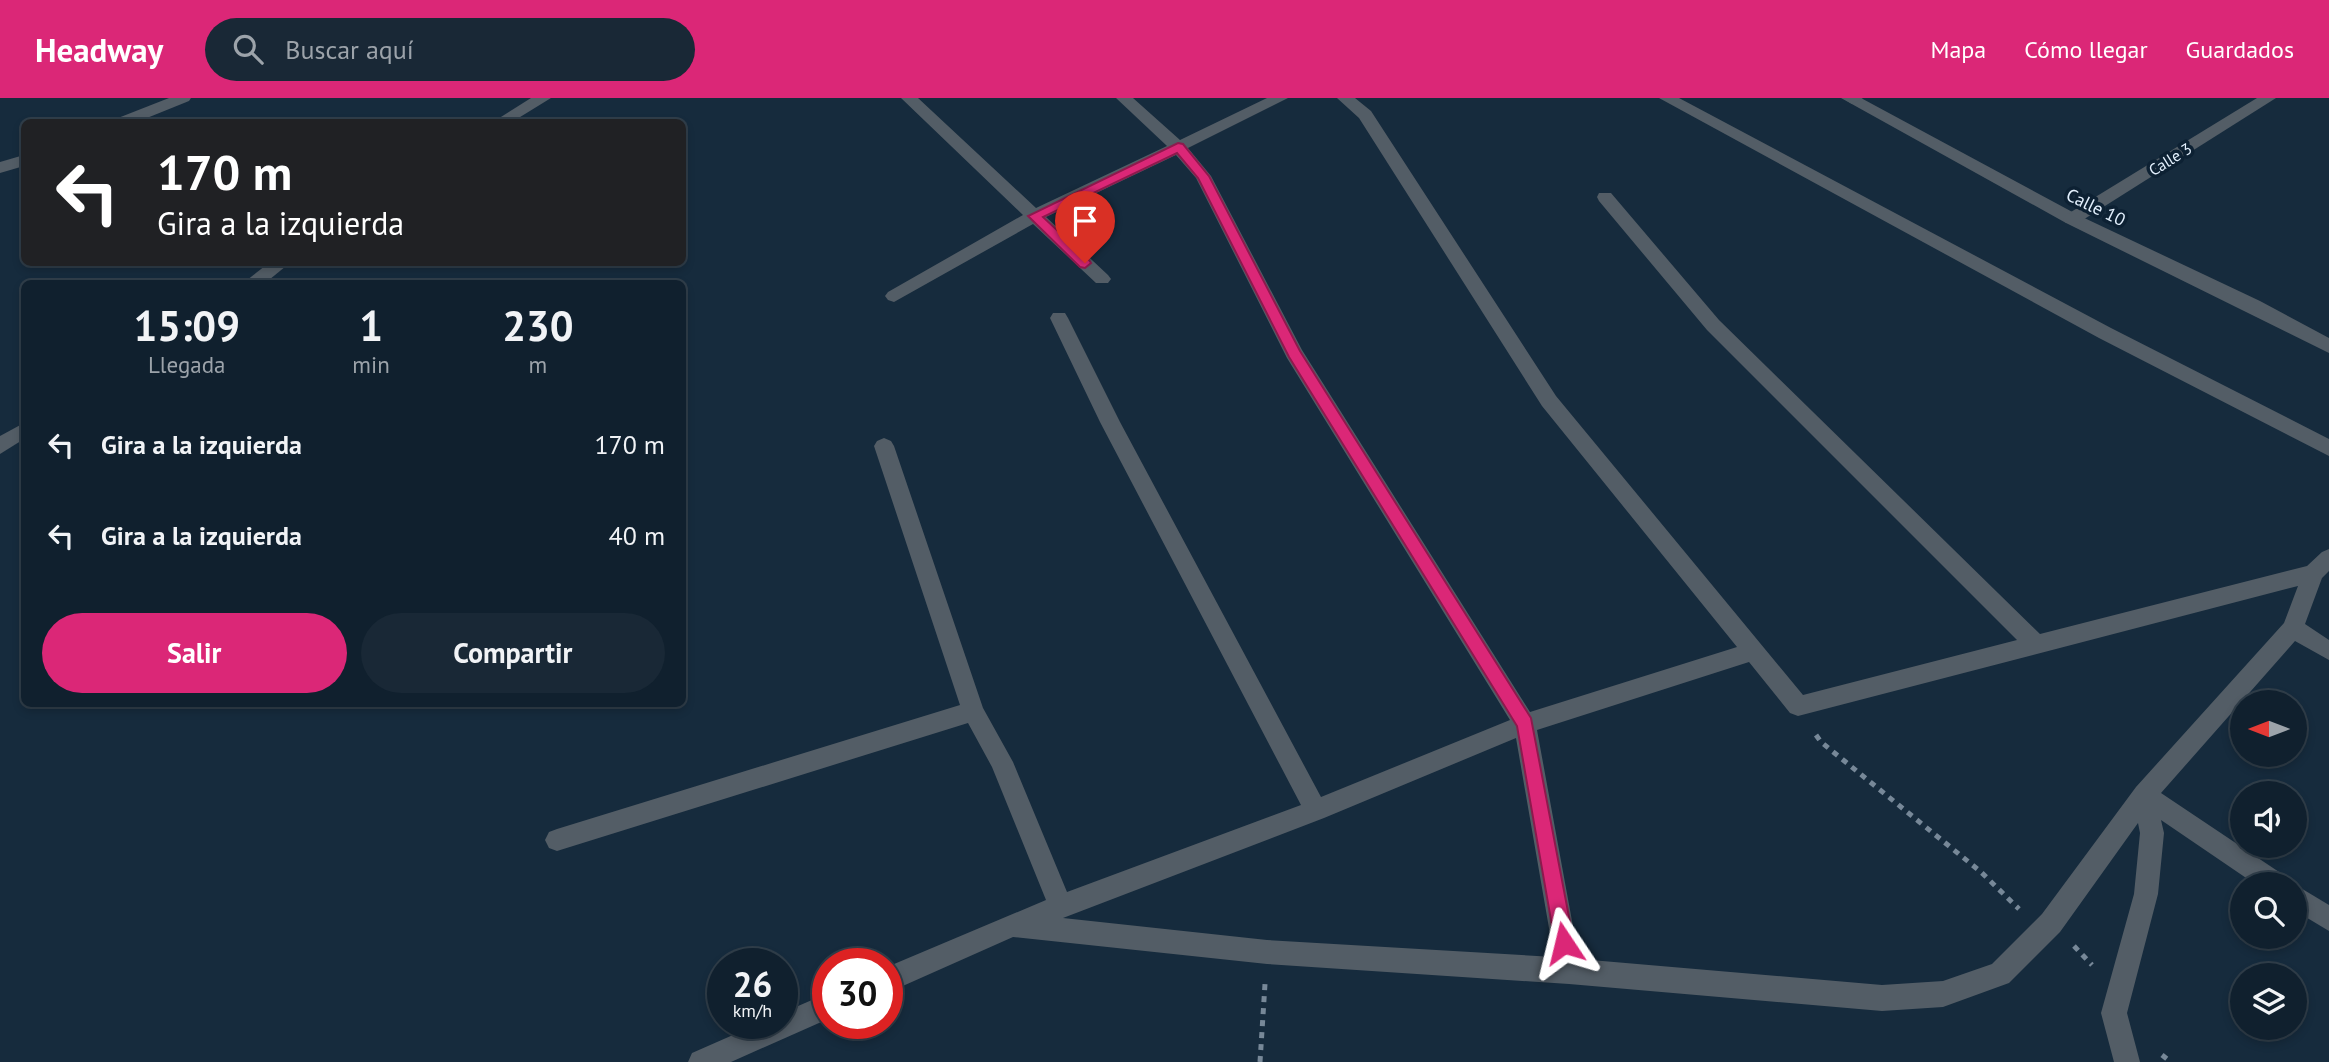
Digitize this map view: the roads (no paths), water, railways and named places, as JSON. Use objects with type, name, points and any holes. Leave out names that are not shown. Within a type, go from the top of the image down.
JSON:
[{"type":"street","points":[[131,119],[183,98]]},
{"type":"street","points":[[507,119],[543,98]]},
{"type":"street","points":[[909,98],[1102,279]]},
{"type":"street","points":[[1124,98],[1178,147],[1203,176],[1294,353],[1525,724],[1569,971]]},
{"type":"street","points":[[894,296],[1034,216],[1280,98]]},
{"type":"street","points":[[1345,98],[1365,115],[1549,401],[1798,706],[2036,645],[2321,566]]},
{"type":"street","points":[[1667,98],[2093,326],[2329,448]]},
{"type":"street","name":"Calle 10","points":[[1852,98],[2073,219],[2254,306],[2329,346]]},
{"type":"street","name":"Calle 3","points":[[2073,219],[2268,98]]},
{"type":"street","points":[[0,168],[21,161]]},
{"type":"street","points":[[1605,197],[1713,325],[2036,645]]},
{"type":"street","points":[[257,280],[277,266]]},
{"type":"street","points":[[1059,318],[1116,434],[1316,810]]},
{"type":"street","points":[[0,446],[21,432]]},
{"type":"street","points":[[884,446],[974,711],[1002,762],[1060,907]]},
{"type":"street","points":[[1012,925],[1267,952],[1569,971],[1882,998],[1943,994],[2000,974],[2047,927],[2144,795],[2293,628],[2321,566]]},
{"type":"street","points":[[2293,628],[2329,651]]},
{"type":"street","points":[[903,973],[1012,925],[1316,810],[1525,724],[1754,651]]},
{"type":"street","points":[[557,840],[974,711]]},
{"type":"street","points":[[2144,795],[2259,872]]},
{"type":"street","points":[[2127,1062],[2114,1013],[2146,894],[2152,833],[2144,795]]},
{"type":"street","points":[[2307,905],[2329,919]]},
{"type":"street","points":[[701,1062],[812,1013]]}]
